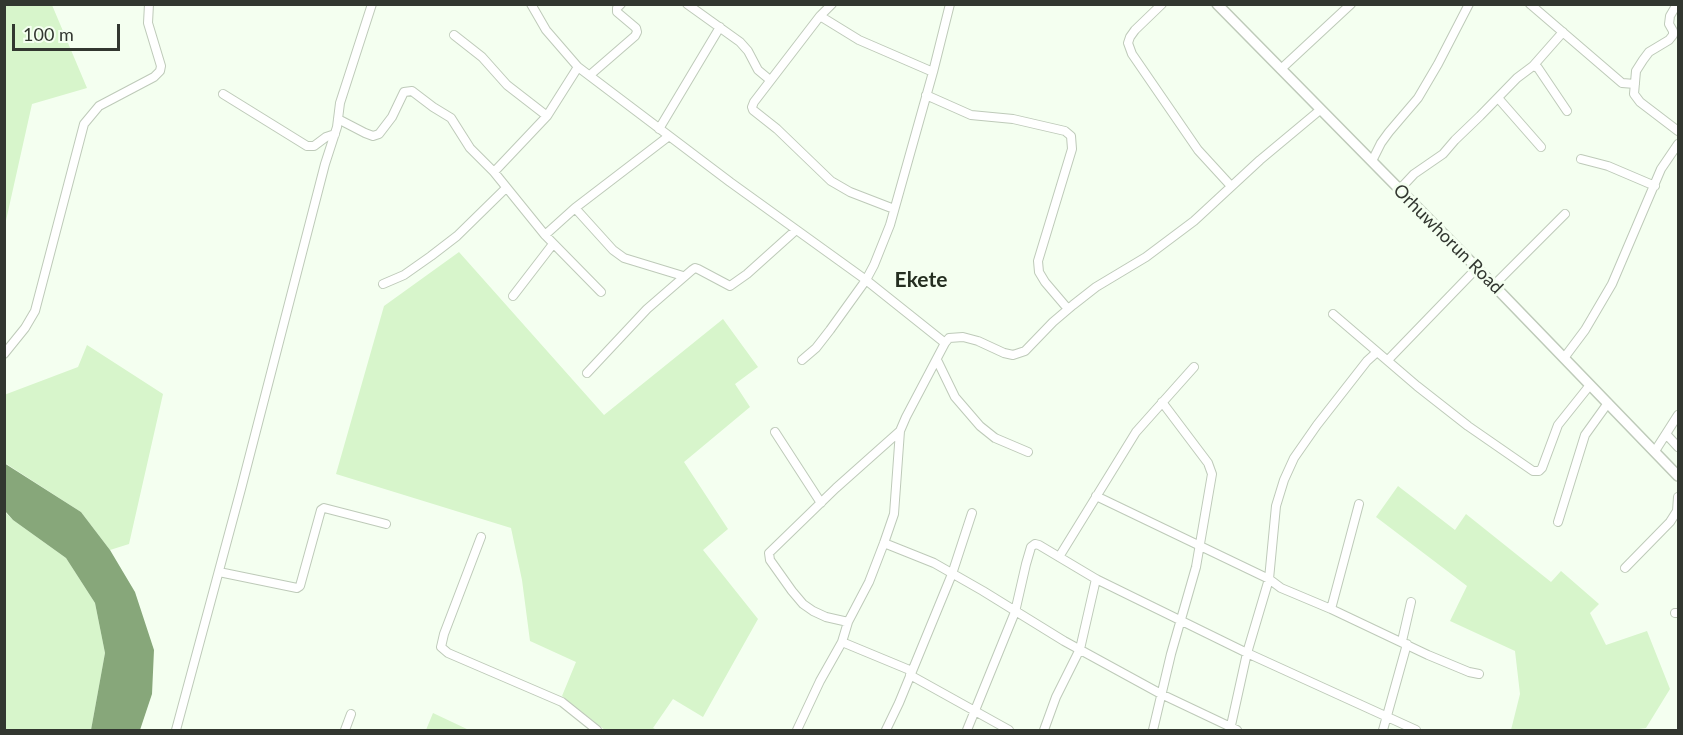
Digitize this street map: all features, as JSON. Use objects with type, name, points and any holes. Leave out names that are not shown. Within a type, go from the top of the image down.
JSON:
[{"type":"street","points":[[4,354],[25,328],[34,311],[84,124],[99,106],[154,77],[160,71],[161,66],[148,24],[149,4]]},
{"type":"street","points":[[176,730],[325,164],[335,134],[340,103],[372,4]]},
{"type":"street","points":[[531,4],[546,30],[578,67],[866,280],[945,343]]},
{"type":"street","points":[[590,75],[635,36],[636,28],[617,12],[621,4]]},
{"type":"street","points":[[687,4],[740,42],[748,51],[758,70],[770,80]]},
{"type":"street","points":[[832,4],[770,80],[753,102],[752,107],[831,181],[850,192],[894,209]]},
{"type":"street","points":[[802,360],[816,348],[866,280],[874,265],[890,225],[950,4]]},
{"type":"street","points":[[1162,4],[1130,37],[1128,43],[1132,54],[1198,150],[1231,186]]},
{"type":"street","name":"Orhuwhorun Road","points":[[1217,4],[1494,285],[1678,476]]},
{"type":"street","points":[[1281,69],[1351,4]]},
{"type":"street","points":[[1372,161],[1385,137],[1418,98],[1469,4]]},
{"type":"street","points":[[1530,4],[1622,83],[1635,84]]},
{"type":"street","points":[[1677,4],[1670,16],[1669,24],[1673,35],[1649,52],[1642,60],[1636,71],[1634,94],[1636,99],[1678,131]]},
{"type":"street","points":[[820,16],[859,40],[933,72]]},
{"type":"street","points":[[659,129],[720,27]]},
{"type":"street","points":[[1400,190],[1414,174],[1443,154],[1517,78],[1533,66],[1563,32]]},
{"type":"street","points":[[454,35],[482,57],[507,86],[547,116]]},
{"type":"street","points":[[1533,66],[1538,68],[1567,111]]},
{"type":"street","points":[[494,172],[547,116],[578,67]]},
{"type":"street","points":[[338,119],[373,136],[379,134],[392,117],[404,92],[412,91],[451,118],[470,148],[494,172],[545,235],[601,292]]},
{"type":"street","points":[[224,94],[307,146],[314,146],[326,137],[335,134]]},
{"type":"street","points":[[926,95],[970,115],[1013,118],[1065,131],[1071,136],[1071,149],[1038,261],[1039,272],[1045,282],[1068,309]]},
{"type":"street","points":[[1498,98],[1541,147]]},
{"type":"street","points":[[796,730],[842,642],[848,622],[869,582],[894,514],[900,431],[949,338],[963,337],[1013,355],[1025,351],[1068,309],[1096,288],[1168,242],[1320,110]]},
{"type":"street","points":[[545,235],[575,208],[669,136]]},
{"type":"street","points":[[1564,358],[1585,330],[1612,284],[1661,169],[1678,144]]},
{"type":"street","points":[[1581,159],[1608,166],[1655,186]]},
{"type":"street","points":[[383,284],[404,275],[431,256],[456,236],[506,188]]},
{"type":"street","points":[[575,208],[613,250],[624,258],[683,276]]},
{"type":"street","points":[[1494,285],[1565,214]]},
{"type":"street","points":[[586,373],[647,309],[694,268],[730,286],[747,274],[796,230]]},
{"type":"street","points":[[513,296],[554,244]]},
{"type":"street","points":[[1388,360],[1477,268]]},
{"type":"street","points":[[1333,314],[1468,426],[1533,471],[1539,471],[1542,468],[1558,425],[1590,385]]},
{"type":"street","points":[[884,543],[933,563],[1064,641],[1161,694],[1233,729],[1247,653],[1269,579],[1276,506],[1284,480],[1294,458],[1317,425],[1367,361],[1377,352]]},
{"type":"street","points":[[937,360],[955,397],[980,426],[994,438],[1028,452]]},
{"type":"street","points":[[1059,557],[1136,432],[1194,367]]},
{"type":"street","points":[[1153,730],[1171,654],[1196,567],[1212,474],[1162,402]]},
{"type":"street","points":[[1558,522],[1586,435],[1608,403]]},
{"type":"street","points":[[1654,451],[1678,415]]},
{"type":"street","points":[[848,622],[826,617],[813,611],[792,591],[770,560],[769,553],[900,431]]},
{"type":"street","points":[[775,432],[821,503]]},
{"type":"street","points":[[1666,434],[1678,447]]},
{"type":"street","points":[[1096,496],[1269,579],[1281,588],[1404,642],[1428,655],[1479,674]]},
{"type":"street","points":[[1625,568],[1670,522],[1677,511],[1678,497]]},
{"type":"street","points":[[1331,609],[1359,504]]},
{"type":"street","points":[[219,572],[297,588],[300,586],[321,510],[324,508],[386,524]]},
{"type":"street","points":[[886,730],[952,574],[972,513]]},
{"type":"street","points":[[481,537],[441,646],[448,652],[562,702],[597,730]]},
{"type":"street","points":[[967,730],[1015,612],[1026,564],[1031,547],[1035,544],[1039,544],[1096,579],[1247,653],[1416,730]]},
{"type":"street","points":[[1044,730],[1056,697],[1080,649],[1096,579]]},
{"type":"street","points":[[1383,730],[1411,602]]},
{"type":"street","points":[[842,642],[911,673],[1009,730]]},
{"type":"street","points":[[345,730],[351,714]]},
{"type":"shaded area","points":[[5,4],[52,5],[87,88],[32,104],[5,225]]},
{"type":"shaded area","points":[[459,252],[604,415],[723,319],[758,367],[735,384],[750,407],[684,462],[728,529],[703,550],[758,619],[703,717],[673,699],[653,728],[657,730],[605,730],[562,696],[576,662],[530,641],[522,580],[511,528],[336,474],[384,306]]},
{"type":"shaded area","points":[[87,345],[163,394],[129,544],[110,550],[81,512],[5,463],[4,395],[78,367]]},
{"type":"shaded area","points":[[4,463],[81,512],[110,550],[135,592],[154,650],[152,694],[140,730],[91,730],[105,653],[95,603],[66,558],[13,520],[5,511]]},
{"type":"shaded area","points":[[1398,486],[1455,530],[1466,514],[1551,582],[1561,571],[1599,604],[1590,613],[1606,645],[1647,631],[1670,689],[1646,728],[1511,730],[1520,694],[1515,651],[1450,621],[1467,586],[1376,517]]},
{"type":"shaded area","points":[[4,511],[66,558],[95,603],[105,653],[91,730],[5,730]]},
{"type":"shaded area","points":[[433,713],[469,730],[426,730]]},
{"type":"district","name":"Ekete","points":[[921,280]]}]
